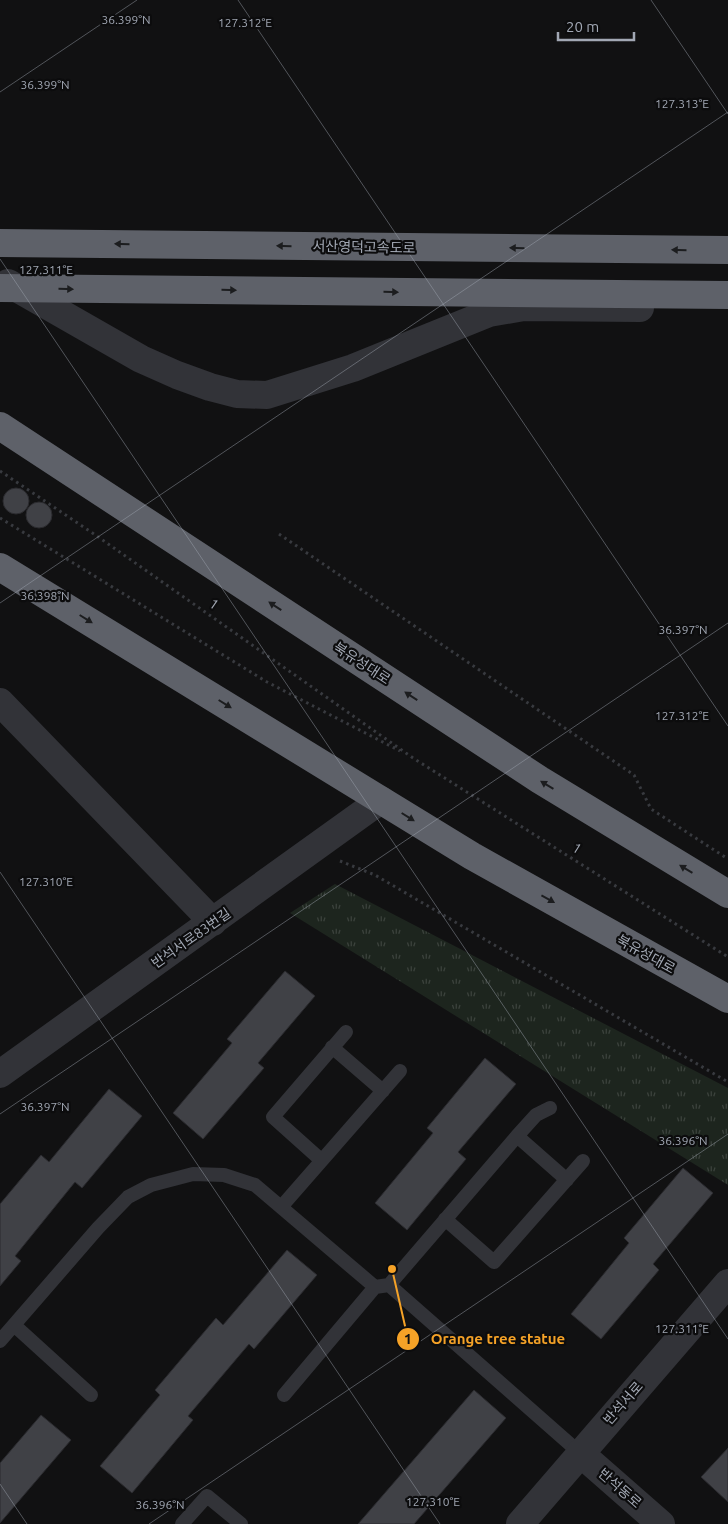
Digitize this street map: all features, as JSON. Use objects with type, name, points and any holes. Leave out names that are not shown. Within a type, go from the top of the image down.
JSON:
[{"type":"highway","name":"서산영덕고속도로","points":[[0,243],[728,250]]},
{"type":"highway","points":[[0,288],[728,295]]},
{"type":"highway","name":"북유성대로","points":[[0,426],[540,780],[728,894]]},
{"type":"highway","name":"북유성대로","points":[[0,566],[472,856],[728,999]]},
{"type":"street","points":[[0,279],[141,359],[178,376],[228,392],[267,395],[353,368],[489,313],[524,307],[728,308]]},
{"type":"street","points":[[0,702],[213,922]]},
{"type":"street","name":"반석서로83번길","points":[[0,1074],[382,800]]},
{"type":"street","name":"반석서로","points":[[520,1524],[728,1284]]},
{"type":"street","name":"반석동로","points":[[580,1453],[661,1524]]},
{"type":"lane","points":[[322,1160],[273,1117],[346,1032]]},
{"type":"lane","points":[[332,1047],[383,1090]]},
{"type":"lane","points":[[282,1206],[400,1071]]},
{"type":"lane","points":[[284,1395],[374,1287],[389,1285],[536,1115],[550,1108]]},
{"type":"lane","points":[[517,1136],[567,1180]]},
{"type":"lane","points":[[446,1219],[494,1262],[583,1161]]},
{"type":"lane","points":[[0,1341],[128,1196],[151,1185],[193,1174],[224,1175],[255,1185],[282,1206],[374,1287]]},
{"type":"lane","points":[[389,1285],[580,1453]]},
{"type":"lane","points":[[14,1325],[91,1395]]},
{"type":"lane","points":[[182,1524],[207,1496],[241,1524]]},
{"type":"path","name":"1","points":[[0,471],[94,534],[413,758],[728,957]]},
{"type":"path","name":"1","points":[[0,518],[268,682],[413,758]]},
{"type":"path","points":[[279,534],[634,775],[651,809],[728,858]]},
{"type":"path","points":[[648,814],[651,809]]},
{"type":"path","points":[[309,854],[340,861],[375,875],[728,1082]]},
{"type":"green space","points":[[335,884],[728,1088],[728,1185],[290,913]]},
{"type":"building","points":[[16,488],[25,492],[29,501],[25,510],[16,514],[7,510],[3,501],[7,492]]},
{"type":"building","points":[[39,502],[48,506],[52,515],[48,524],[39,528],[30,524],[26,515],[30,506]]},
{"type":"building","points":[[285,971],[315,996],[258,1063],[264,1068],[203,1139],[173,1113],[232,1043],[227,1039]]},
{"type":"building","points":[[485,1058],[516,1084],[458,1152],[466,1159],[407,1230],[375,1203],[433,1133],[427,1128]]},
{"type":"building","points":[[109,1089],[142,1116],[82,1188],[75,1182],[15,1256],[21,1261],[0,1286],[0,1204],[41,1155],[49,1162]]},
{"type":"building","points":[[683,1168],[713,1193],[653,1264],[659,1270],[601,1339],[571,1314],[629,1243],[624,1238]]},
{"type":"building","points":[[287,1250],[317,1275],[254,1349],[249,1344],[188,1416],[193,1420],[132,1493],[100,1466],[160,1395],[155,1390],[216,1318],[223,1325]]},
{"type":"building","points":[[474,1390],[506,1418],[414,1524],[358,1524]]},
{"type":"building","points":[[41,1415],[71,1440],[0,1523],[0,1463]]},
{"type":"building","points":[[728,1448],[728,1502],[701,1477]]},
{"type":"place","name":"Orange tree statue","points":[[392,1269]]}]
